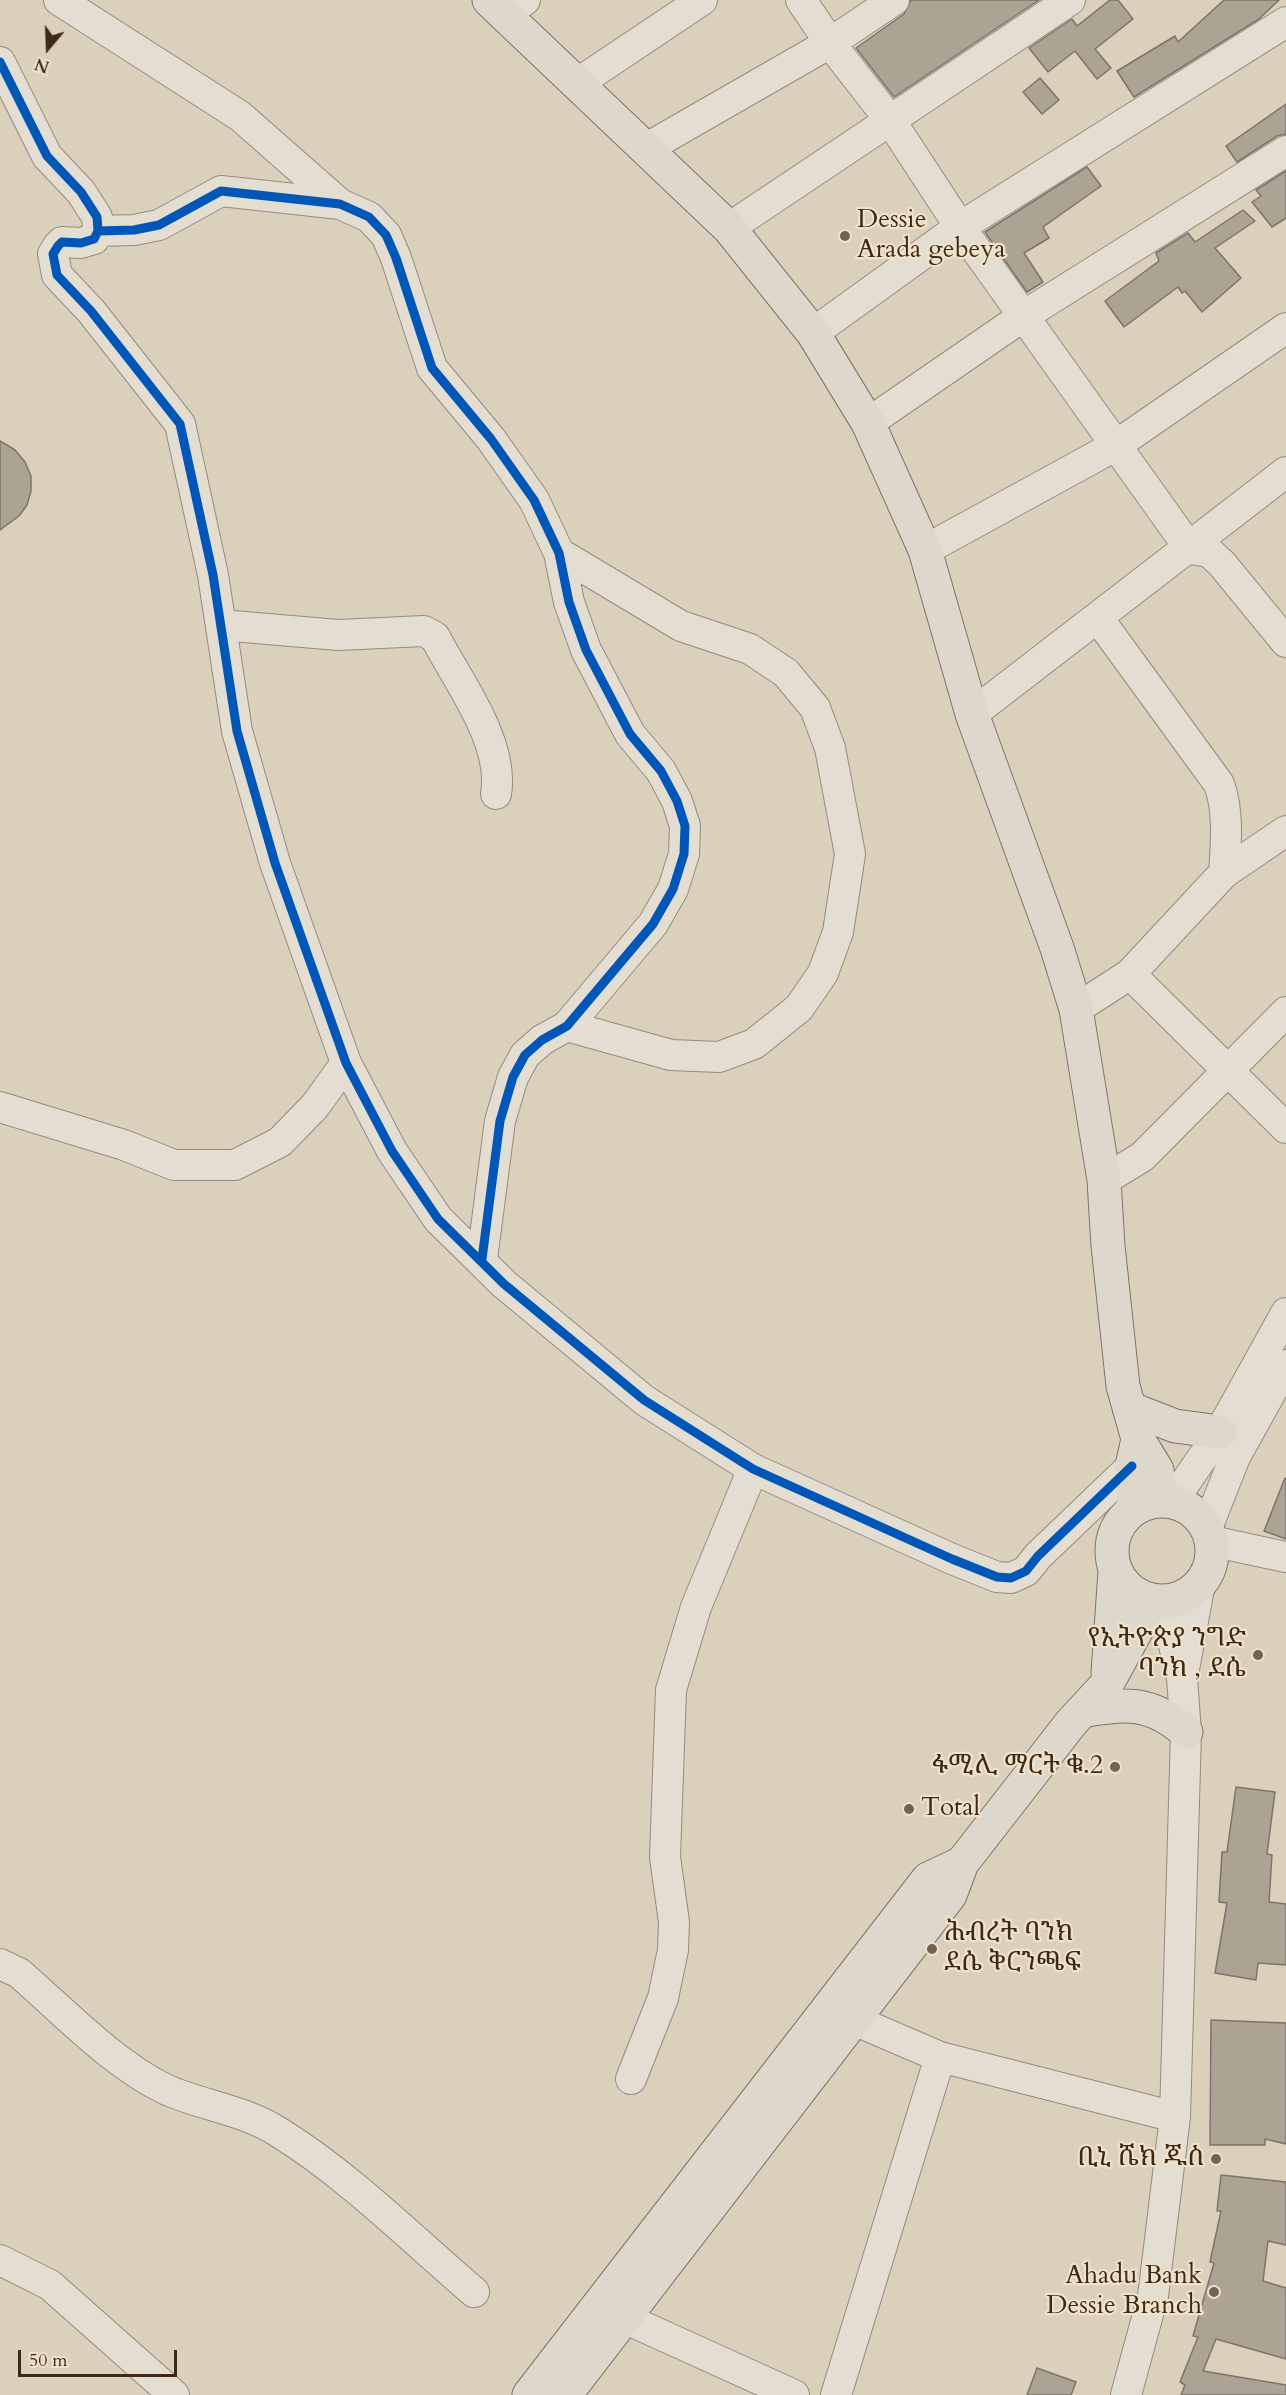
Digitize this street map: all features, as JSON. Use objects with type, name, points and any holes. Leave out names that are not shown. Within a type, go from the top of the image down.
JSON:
[{"type":"highway","points":[[506,5],[578,83],[729,228],[813,333],[868,423],[925,550],[972,714],[1057,948],[1076,1009],[1104,1180],[1122,1375],[1135,1453],[1157,1470],[1156,1503]]},
{"type":"highway","points":[[1129,1408],[1175,1426],[1220,1432]]},
{"type":"highway","points":[[1107,1684],[1115,1571],[1111,1553],[1113,1536],[1121,1521],[1156,1503],[1186,1506],[1209,1534],[1212,1556],[1208,1570],[1200,1583],[1190,1592],[1158,1601],[1131,1590],[1115,1571]]},
{"type":"highway","points":[[529,2395],[612,2311],[892,1947],[928,1879],[962,1863],[1082,1711],[1107,1684],[1158,1601]]},
{"type":"highway","points":[[1082,1711],[1116,1705],[1142,1707],[1167,1715],[1186,1732]]},
{"type":"highway","points":[[565,2395],[612,2311]]},
{"type":"street","points":[[59,0],[240,116],[340,204],[369,217],[386,236],[432,368],[491,439],[534,500],[559,553],[569,602],[586,650],[630,734],[661,771],[677,801],[685,826],[684,854],[673,889],[653,924],[567,1026],[542,1040],[525,1055],[513,1077],[500,1121],[482,1259]]},
{"type":"street","points":[[578,83],[702,0]]},
{"type":"street","points":[[801,0],[830,43],[890,120],[960,227],[1190,549],[1209,552],[1286,642]]},
{"type":"street","points":[[647,148],[830,43],[894,0]]},
{"type":"street","points":[[729,228],[1070,0]]},
{"type":"street","points":[[813,333],[960,227],[1286,22]]},
{"type":"street","points":[[0,62],[47,156],[81,192],[97,217],[98,231],[94,239],[81,243],[62,243],[58,246],[53,254],[57,275],[91,312],[180,424],[213,575],[237,731],[275,863],[346,1063],[392,1151],[438,1219],[482,1259],[504,1284],[644,1400],[753,1468],[952,1559],[997,1577],[1011,1578],[1026,1571],[1135,1453]]},
{"type":"street","points":[[868,423],[1025,315],[1286,151]]},
{"type":"street","points":[[98,231],[134,230],[159,225],[221,191],[340,204]]},
{"type":"street","points":[[925,550],[1115,446],[1286,328]]},
{"type":"street","points":[[972,714],[1190,549],[1286,472]]},
{"type":"street","points":[[559,553],[681,626],[750,649],[786,672],[815,708],[830,748],[850,854],[838,932],[823,973],[799,1008],[754,1044],[719,1057],[671,1055],[567,1026]]},
{"type":"street","points":[[1098,618],[1219,784],[1223,795],[1226,832],[1224,873]]},
{"type":"street","points":[[221,625],[338,635],[424,631],[435,637],[474,706],[497,767],[496,794]]},
{"type":"street","points":[[1076,1009],[1130,974],[1224,873],[1286,831]]},
{"type":"street","points":[[1130,974],[1286,1128]]},
{"type":"street","points":[[1104,1180],[1142,1157],[1286,1012]]},
{"type":"street","points":[[0,1107],[124,1144],[174,1166],[235,1165],[280,1142],[315,1106],[346,1063]]},
{"type":"street","points":[[1156,1503],[1220,1432],[1286,1313]]},
{"type":"street","points":[[1286,1365],[1235,1457],[1209,1534],[1286,1557]]},
{"type":"street","points":[[632,2079],[663,1998],[673,1950],[674,1922],[665,1857],[671,1690],[696,1607],[753,1468]]},
{"type":"street","points":[[1182,1678],[1200,1583]]},
{"type":"street","points":[[1126,2395],[1153,2296],[1175,2117],[1186,1732],[1182,1678],[1158,1601]]},
{"type":"street","points":[[0,1964],[19,1973],[122,2063],[166,2089],[232,2110],[279,2132],[325,2164],[474,2292]]},
{"type":"street","points":[[842,2012],[939,2057],[1175,2117]]},
{"type":"street","points":[[836,2395],[939,2057]]},
{"type":"street","points":[[0,2260],[50,2285],[174,2395]]},
{"type":"street","points":[[612,2311],[794,2395]]},
{"type":"building","points":[[911,0],[1039,0],[894,97],[856,48],[904,14]]},
{"type":"building","points":[[1110,0],[1118,0],[1133,19],[1095,49],[1111,68],[1097,79],[1075,51],[1048,72],[1029,48],[1072,19],[1077,26]]},
{"type":"building","points":[[1224,0],[1279,0],[1259,19],[1134,97],[1117,71],[1175,36],[1178,42]]},
{"type":"building","points":[[1040,78],[1059,100],[1042,114],[1023,92]]},
{"type":"building","points":[[1286,104],[1286,134],[1277,136],[1237,162],[1226,146]]},
{"type":"building","points":[[1087,167],[1101,186],[1043,227],[1049,238],[1024,253],[1043,282],[1027,292],[985,232]]},
{"type":"building","points":[[1286,171],[1286,218],[1272,227],[1252,202],[1261,196],[1256,190]]},
{"type":"building","points":[[1243,210],[1255,221],[1215,248],[1241,278],[1202,312],[1185,291],[1182,293],[1178,287],[1124,327],[1105,301],[1159,261],[1156,253],[1188,233],[1195,242]]},
{"type":"building","points":[[0,441],[15,450],[25,462],[31,476],[31,491],[27,505],[19,516],[0,530]]},
{"type":"building","points":[[1286,1478],[1286,1539],[1264,1531]]},
{"type":"building","points":[[1236,1787],[1275,1792],[1267,1854],[1272,1855],[1269,1902],[1286,1904],[1286,1965],[1258,1963],[1256,1980],[1215,1973],[1227,1903],[1219,1902],[1222,1852],[1227,1852]]},
{"type":"building","points":[[1211,2020],[1286,2023],[1286,2144],[1265,2139],[1265,2145],[1210,2145]]},
{"type":"building","points":[[1221,2175],[1286,2182],[1286,2245],[1268,2241],[1263,2281],[1286,2288],[1286,2359],[1216,2339],[1203,2371],[1286,2385],[1286,2395],[1181,2395],[1185,2385],[1180,2382],[1198,2337],[1193,2336],[1214,2263],[1210,2262],[1221,2211],[1217,2211]]},
{"type":"building","points":[[1037,2368],[1076,2382],[1071,2395],[1027,2395]]},
{"type":"cycle path","points":[[0,62],[47,156],[81,192],[97,217],[98,231],[94,239],[81,243],[62,242],[58,246],[53,254],[57,275],[91,311],[180,424],[213,575],[237,731],[275,863],[346,1063],[392,1151],[438,1219],[504,1284],[644,1400],[753,1469],[997,1577],[1011,1578],[1026,1571],[1038,1556],[1132,1466]]},
{"type":"cycle path","points":[[98,231],[134,230],[159,225],[221,191],[340,204],[369,217],[386,235],[396,258],[432,368],[491,439],[534,500],[559,553],[569,602],[586,650],[630,734],[661,771],[677,801],[685,826],[684,854],[673,889],[653,924],[567,1026],[542,1040],[525,1055],[513,1077],[500,1121],[482,1259]]},
{"type":"place","name":"Dessie Arada gebeya","points":[[845,236]]},
{"type":"place","name":"የኢትዮጵያ ንግድ ባንክ , ደሴ","points":[[1258,1655]]},
{"type":"place","name":"ፋሚሊ ማርት ቁ.2","points":[[1115,1767]]},
{"type":"place","name":"Total","points":[[909,1809]]},
{"type":"place","name":"ሕብረት ባንክ ደሴ ቅርንጫፍ","points":[[932,1949]]},
{"type":"place","name":"ቢኒ ሼክ ጁስ","points":[[1216,2159]]},
{"type":"place","name":"Ahadu Bank Dessie Branch","points":[[1214,2292]]}]
